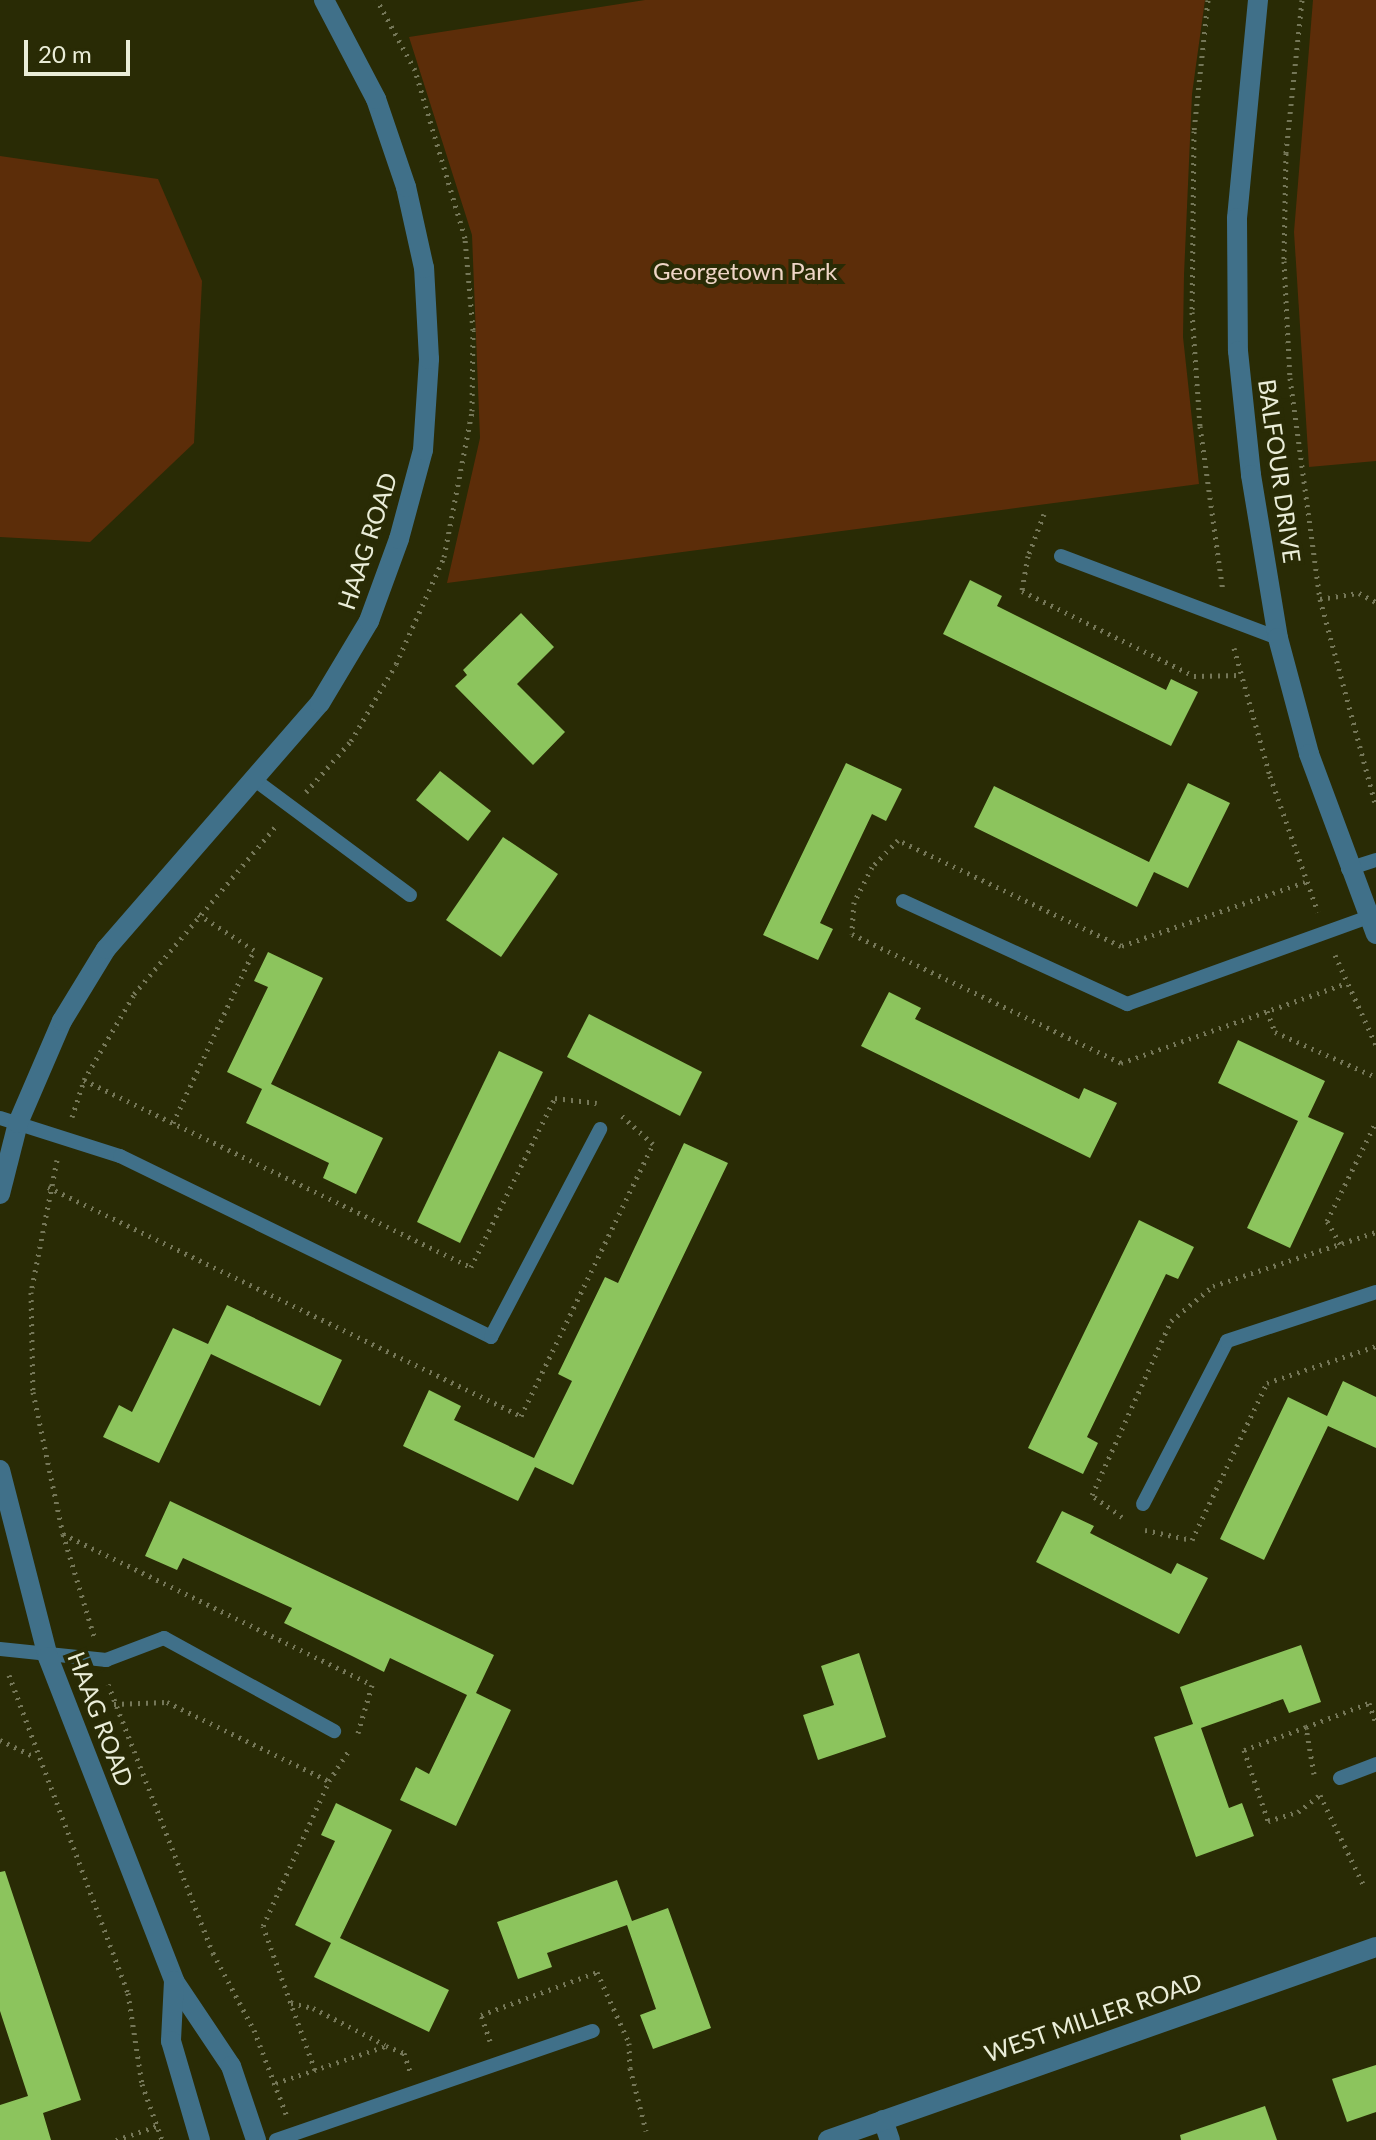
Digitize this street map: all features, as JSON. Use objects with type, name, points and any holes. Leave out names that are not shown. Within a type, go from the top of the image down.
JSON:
[{"type":"street","name":"HAAG ROAD","points":[[0,1194],[9,1120],[62,1021],[106,949],[320,703],[369,621],[399,539],[423,450],[429,359],[424,268],[406,187],[376,99],[324,0]]},
{"type":"street","name":"BALFOUR DRIVE","points":[[1258,0],[1237,218],[1238,351],[1251,475],[1278,638],[1309,754],[1348,869],[1372,925]]},
{"type":"street","name":"HAAG ROAD","points":[[0,1470],[48,1657],[174,1981],[231,2066],[256,2140]]},
{"type":"street","name":"WEST MILLER ROAD","points":[[828,2140],[1376,1947]]},
{"type":"street","name":"HAAG ROAD","points":[[174,1981],[171,2041],[200,2140]]},
{"type":"street","points":[[883,2120],[890,2140]]},
{"type":"lane","points":[[1061,556],[1278,638]]},
{"type":"lane","points":[[255,780],[410,895]]},
{"type":"lane","points":[[1348,869],[1376,860]]},
{"type":"lane","points":[[903,901],[1127,1004],[1372,925]]},
{"type":"lane","points":[[9,1120],[120,1156],[491,1337],[600,1129]]},
{"type":"lane","points":[[1143,1504],[1227,1341],[1376,1292]]},
{"type":"lane","points":[[2,1656],[101,1660],[164,1638],[334,1731]]},
{"type":"lane","points":[[1340,1778],[1376,1764]]},
{"type":"lane","points":[[276,2140],[593,2031]]},
{"type":"path","points":[[293,2134],[254,2030],[213,1953],[101,1660],[63,1534],[33,1392],[31,1292],[48,1187],[84,1080],[134,994],[198,914],[351,741],[396,664],[444,557],[472,411],[473,330],[465,238],[415,70],[377,0]]},
{"type":"path","points":[[1302,0],[1286,153],[1284,261],[1290,378],[1320,599],[1376,806]]},
{"type":"path","points":[[1044,514],[1028,556],[1022,591],[1194,676],[1240,675]]},
{"type":"path","points":[[1320,599],[1359,593],[1376,602]]},
{"type":"path","points":[[173,1123],[254,950],[198,914]]},
{"type":"path","points":[[1267,1011],[1275,1032],[1376,1077]]},
{"type":"path","points":[[84,1080],[471,1267],[555,1098],[604,1107]]},
{"type":"path","points":[[48,1187],[521,1416],[653,1144],[617,1113]]},
{"type":"path","points":[[1340,1244],[1327,1221],[1376,1122]]},
{"type":"path","points":[[2,1656],[36,1757],[128,1993],[142,2084],[162,2140]]},
{"type":"path","points":[[1306,1727],[1244,1750],[1268,1821],[1298,1812],[1320,1795]]},
{"type":"path","points":[[0,1740],[36,1757]]},
{"type":"path","points":[[315,2070],[263,1926],[329,1781]]},
{"type":"path","points":[[291,2003],[313,2008],[386,2046]]},
{"type":"path","points":[[116,2140],[157,2126]]},
{"type":"green space","name":"Georgetown Park","points":[[645,0],[1205,0],[1192,94],[1183,337],[1199,484],[447,583],[480,438],[472,235],[409,37]]},
{"type":"green space","points":[[1313,0],[1376,0],[1376,461],[1309,467],[1294,232]]},
{"type":"green space","points":[[0,156],[158,179],[202,281],[194,443],[90,542],[0,537]]},
{"type":"building","points":[[970,580],[1002,596],[997,606],[1166,690],[1171,679],[1198,692],[1171,746],[943,634]]},
{"type":"building","points":[[521,613],[554,647],[517,684],[565,732],[533,765],[455,686],[467,675],[463,670]]},
{"type":"building","points":[[846,763],[902,789],[886,821],[872,814],[820,923],[833,929],[818,960],[763,935]]},
{"type":"building","points":[[440,771],[491,811],[468,841],[416,800]]},
{"type":"building","points":[[1188,783],[1230,803],[1188,888],[1154,872],[1137,907],[974,827],[994,786],[1149,862]]},
{"type":"building","points":[[503,837],[558,874],[501,957],[446,920]]},
{"type":"building","points":[[268,952],[323,978],[271,1084],[383,1138],[356,1194],[323,1178],[329,1163],[246,1123],[262,1089],[227,1072],[268,987],[254,981]]},
{"type":"building","points":[[889,992],[921,1008],[915,1019],[1079,1099],[1084,1088],[1117,1103],[1090,1158],[861,1046]]},
{"type":"building","points":[[589,1014],[702,1072],[680,1116],[567,1057]]},
{"type":"building","points":[[1238,1040],[1325,1081],[1308,1117],[1344,1133],[1290,1248],[1247,1228],[1298,1121],[1218,1083]]},
{"type":"building","points":[[499,1051],[543,1072],[460,1243],[417,1222]]},
{"type":"building","points":[[684,1143],[728,1163],[573,1485],[535,1467],[518,1501],[403,1446],[429,1390],[461,1406],[454,1420],[534,1458],[572,1381],[558,1374],[605,1277],[618,1283]]},
{"type":"building","points":[[1139,1220],[1194,1247],[1178,1279],[1166,1274],[1087,1437],[1098,1443],[1083,1474],[1028,1448]]},
{"type":"building","points":[[227,1305],[342,1360],[320,1406],[211,1354],[159,1463],[103,1437],[119,1405],[132,1412],[173,1328],[208,1344]]},
{"type":"building","points":[[1343,1381],[1376,1397],[1376,1448],[1328,1426],[1264,1560],[1220,1539],[1288,1397],[1327,1416]]},
{"type":"building","points":[[170,1501],[494,1655],[476,1693],[511,1710],[456,1826],[400,1800],[416,1767],[429,1774],[467,1695],[390,1658],[384,1672],[284,1623],[292,1608],[183,1558],[177,1570],[145,1556]]},
{"type":"building","points":[[1062,1511],[1094,1526],[1090,1533],[1171,1574],[1177,1563],[1208,1578],[1179,1634],[1036,1562]]},
{"type":"building","points":[[1301,1645],[1321,1702],[1289,1713],[1283,1699],[1201,1728],[1229,1808],[1242,1803],[1254,1836],[1196,1857],[1154,1737],[1193,1724],[1180,1687]]},
{"type":"building","points":[[859,1653],[886,1737],[818,1760],[803,1715],[834,1705],[821,1666]]},
{"type":"building","points":[[336,1803],[392,1830],[340,1938],[449,1990],[429,2032],[314,1977],[331,1943],[295,1925],[335,1841],[321,1835]]},
{"type":"building","points":[[5,1871],[81,2100],[43,2113],[51,2140],[0,2140],[0,2105],[28,2096],[0,2011],[0,1872]]},
{"type":"building","points":[[617,1880],[632,1921],[668,1908],[711,2028],[653,2049],[640,2015],[656,2009],[627,1925],[547,1953],[552,1967],[518,1979],[497,1922]]},
{"type":"building","points":[[1376,2065],[1376,2112],[1347,2122],[1332,2079]]},
{"type":"building","points":[[1265,2106],[1277,2140],[1181,2140],[1180,2135]]}]
